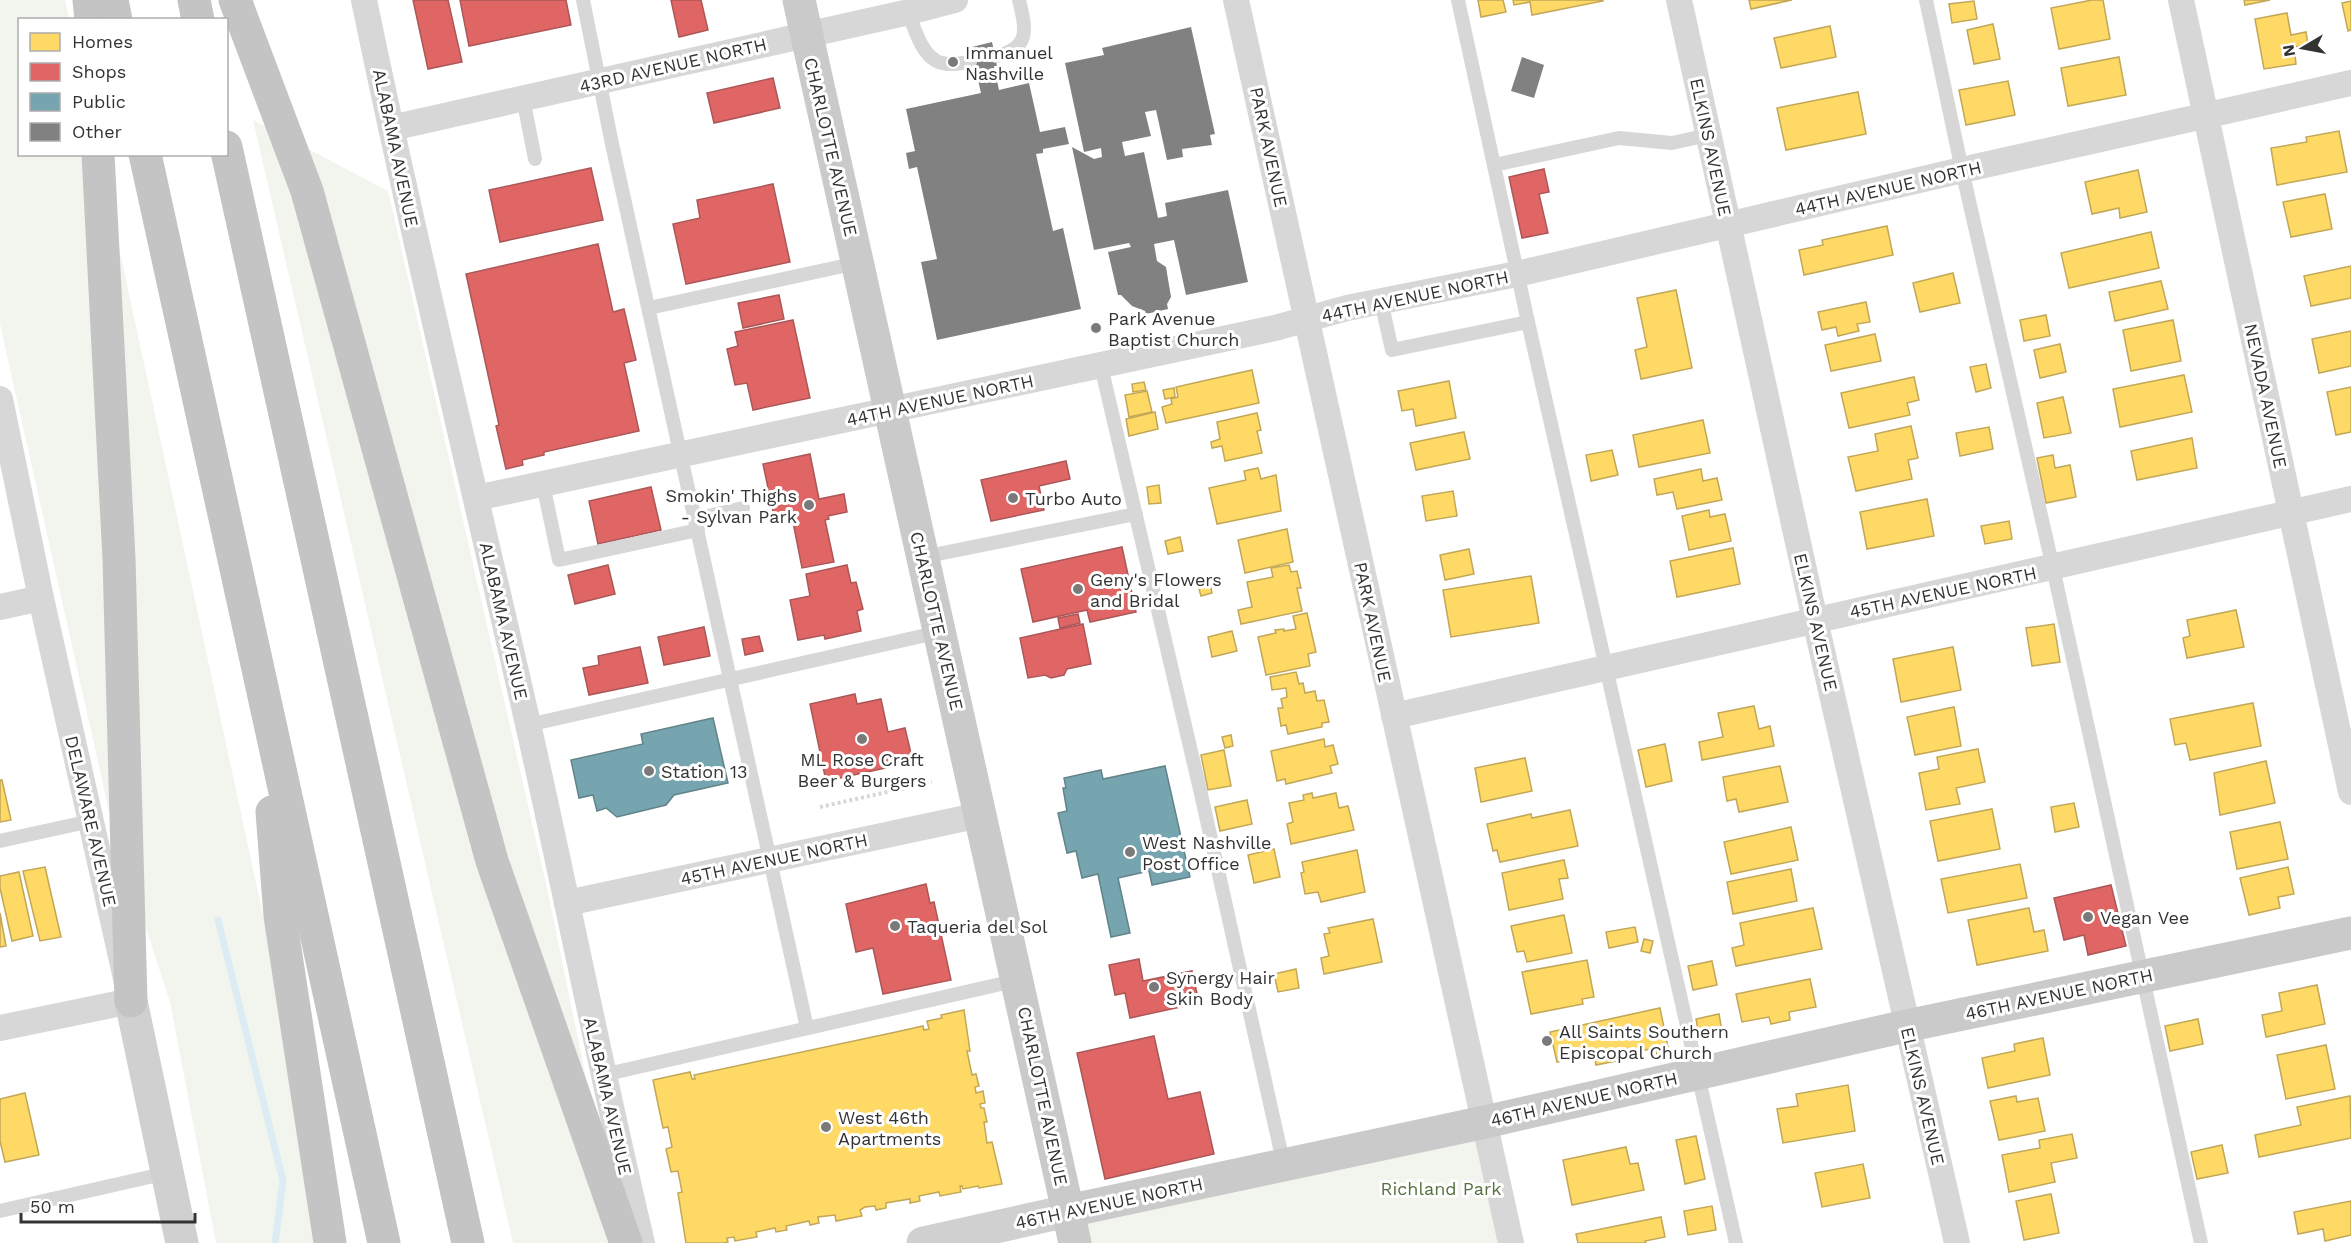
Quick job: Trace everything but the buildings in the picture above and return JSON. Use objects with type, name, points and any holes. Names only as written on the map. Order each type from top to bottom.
[{"type":"highway","points":[[90,0],[90,18]]},
{"type":"highway","points":[[112,0],[116,18]]},
{"type":"highway","points":[[194,0],[198,18]]},
{"type":"highway","points":[[235,0],[307,191],[492,861],[626,1243]]},
{"type":"highway","points":[[98,156],[119,559],[131,1001]]},
{"type":"highway","points":[[145,156],[384,1243]]},
{"type":"highway","points":[[228,156],[468,1243]]},
{"type":"highway","points":[[264,696],[280,916],[330,1243]]},
{"type":"main road","name":"CHARLOTTE AVENUE","points":[[799,0],[1075,1243]]},
{"type":"main road","name":"46TH AVENUE NORTH","points":[[923,1243],[1485,1122],[1906,1026],[2351,933]]},
{"type":"main road","name":"DELAWARE AVENUE","points":[[131,1001],[182,1243]]},
{"type":"street","name":"ALABAMA AVENUE","points":[[364,0],[391,128],[528,725],[603,1075],[642,1243]]},
{"type":"street","name":"43RD AVENUE NORTH","points":[[391,128],[806,34],[907,6],[955,0]]},
{"type":"street","name":"PARK AVENUE","points":[[1236,0],[1511,1243]]},
{"type":"street","name":"ELKINS AVENUE","points":[[1679,0],[1815,620],[1957,1243]]},
{"type":"street","name":"NEVADA AVENUE","points":[[2181,0],[2351,792]]},
{"type":"street","name":"44TH AVENUE NORTH","points":[[476,498],[1101,366],[1307,320],[1380,300],[1517,274],[1962,170],[2351,83]]},
{"type":"street","name":"DELAWARE AVENUE","points":[[0,399],[41,598],[131,1001]]},
{"type":"street","name":"45TH AVENUE NORTH","points":[[1394,716],[2351,500]]},
{"type":"street","points":[[0,607],[41,598]]},
{"type":"street","name":"45TH AVENUE NORTH","points":[[567,903],[980,815]]},
{"type":"street","points":[[0,1028],[131,1001]]},
{"type":"lane","points":[[583,0],[807,1028]]},
{"type":"lane","points":[[996,56],[1017,48],[1023,39],[1024,28],[1019,0]]},
{"type":"lane","points":[[1458,0],[1517,274],[1736,1243]]},
{"type":"lane","points":[[1926,0],[2201,1243]]},
{"type":"lane","points":[[907,6],[926,52],[932,59],[952,64],[970,62]]},
{"type":"lane","points":[[522,98],[535,159]]},
{"type":"lane","points":[[1494,165],[1619,138],[1672,143],[1708,135]]},
{"type":"lane","points":[[649,308],[857,262]]},
{"type":"lane","points":[[1380,300],[1392,350],[1528,322]]},
{"type":"lane","points":[[1101,366],[1284,1166]]},
{"type":"lane","points":[[543,484],[559,560],[697,525],[743,508]]},
{"type":"lane","points":[[923,557],[1136,514]]},
{"type":"lane","points":[[528,725],[940,632]]},
{"type":"lane","points":[[0,841],[91,821]]},
{"type":"lane","points":[[603,1075],[1018,980]]},
{"type":"lane","points":[[0,1211],[167,1173]]},
{"type":"path","points":[[820,807],[932,782]]},
{"type":"green space","points":[[0,0],[65,0],[69,18],[18,18],[18,156],[99,156],[269,943],[313,1243],[216,1243],[170,1002],[111,820],[0,324]]},
{"type":"green space","points":[[253,120],[388,191],[548,893],[620,1243],[513,1243]]},
{"type":"green space","name":"Richland Park","points":[[1485,1122],[1512,1243],[1075,1243],[1068,1211]]},
{"type":"waterway","points":[[218,920],[283,1181],[275,1243]]},
{"type":"place","name":"Immanuel Nashville","points":[[953,62]]},
{"type":"place","name":"Park Avenue Baptist Church","points":[[1096,328]]},
{"type":"place","name":"Turbo Auto","points":[[1013,498]]},
{"type":"place","name":"Smokin' Thighs - Sylvan Park","points":[[809,505]]},
{"type":"place","name":"Geny's Flowers and Bridal","points":[[1078,589]]},
{"type":"place","name":"ML Rose Craft Beer & Burgers","points":[[862,739]]},
{"type":"place","name":"Station 13","points":[[649,771]]},
{"type":"place","name":"West Nashville Post Office","points":[[1130,852]]},
{"type":"place","name":"Vegan Vee","points":[[2088,917]]},
{"type":"place","name":"Taqueria del Sol","points":[[895,926]]},
{"type":"place","name":"Synergy Hair Skin Body","points":[[1154,987]]},
{"type":"place","name":"All Saints Southern Episcopal Church","points":[[1547,1041]]},
{"type":"place","name":"West 46th Apartments","points":[[826,1127]]}]
